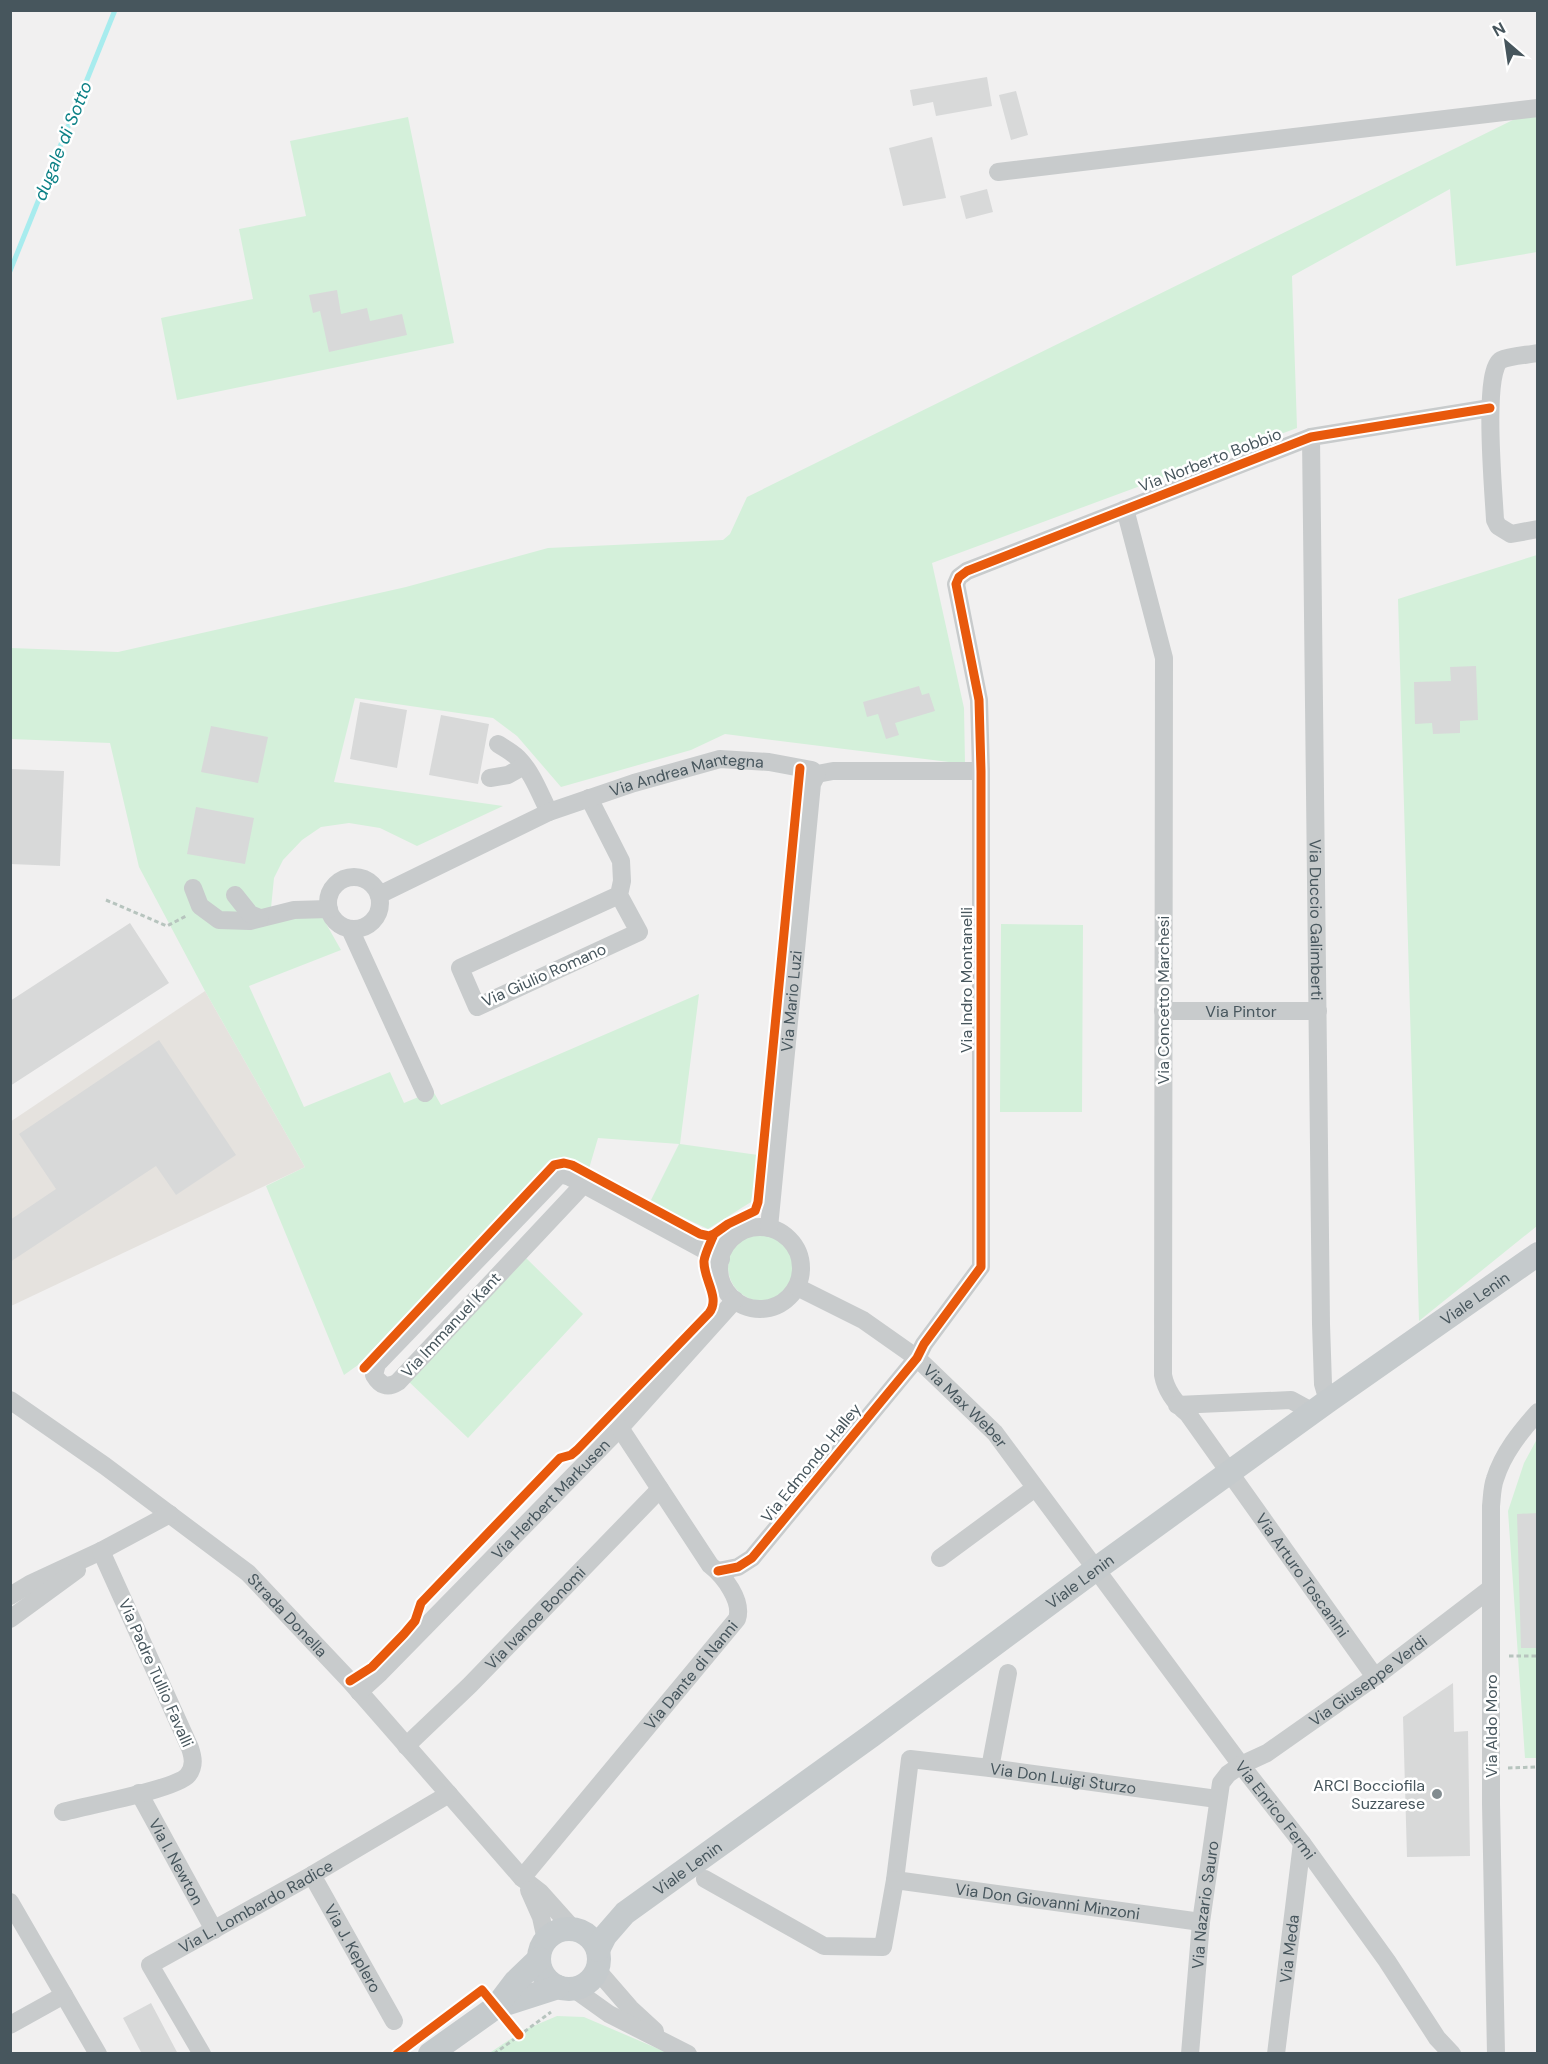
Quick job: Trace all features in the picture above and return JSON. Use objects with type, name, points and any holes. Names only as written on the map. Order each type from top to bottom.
[{"type":"main road","name":"Viale Lenin","points":[[588,1946],[605,1936],[625,1913],[880,1730],[1096,1569],[1320,1407],[1538,1254]]},
{"type":"main road","name":"Viale Lenin","points":[[430,2054],[495,2007],[554,1934],[564,1930],[588,1946]]},
{"type":"main road","name":"Viale Lenin","points":[[495,2007],[588,1983],[588,1946]]},
{"type":"main road","points":[[543,1950],[544,1976],[566,1988]]},
{"type":"street","points":[[998,172],[1538,108]]},
{"type":"street","points":[[1538,353],[1501,360],[1494,367],[1490,408],[1495,520],[1498,526],[1511,534],[1538,529]]},
{"type":"street","name":"Via Norberto Bobbio","points":[[956,584],[959,577],[967,571],[1311,437],[1490,408]]},
{"type":"street","name":"Via Duccio Galimberti","points":[[1311,437],[1323,1384],[1320,1407]]},
{"type":"street","name":"Via Concetto Marchesi","points":[[1125,509],[1164,658],[1162,1375],[1165,1386],[1177,1405],[1188,1414],[1230,1474]]},
{"type":"street","name":"Via Indro Montanelli","points":[[917,1358],[924,1344],[981,1267],[979,700],[956,584]]},
{"type":"street","points":[[498,744],[518,758],[531,775],[549,812]]},
{"type":"street","name":"Via Andrea Mantegna","points":[[379,895],[549,812],[720,759],[769,762],[812,770],[817,774],[833,771],[981,771]]},
{"type":"street","points":[[490,778],[508,775],[524,766]]},
{"type":"street","name":"Via Mario Luzi","points":[[769,1228],[812,784],[817,774]]},
{"type":"street","points":[[589,798],[621,861],[622,880],[619,895]]},
{"type":"street","points":[[356,877],[370,883],[379,895],[380,903],[376,917],[364,927],[350,929],[336,922],[329,909],[328,901],[334,886],[348,878],[356,877]]},
{"type":"street","points":[[194,888],[200,906],[219,920],[250,921],[294,910],[329,909]]},
{"type":"street","points":[[235,895],[250,914],[260,918]]},
{"type":"street","name":"Via Giulio Romano","points":[[619,895],[639,932],[477,1007],[460,968],[619,895]]},
{"type":"street","points":[[350,929],[424,1093]]},
{"type":"street","name":"Via Pintor","points":[[1163,1011],[1318,1011]]},
{"type":"street","name":"Via Immanuel Kant","points":[[583,1185],[398,1382],[388,1386],[382,1385],[377,1380],[374,1375],[377,1364],[560,1174],[565,1175],[720,1259]]},
{"type":"street","points":[[756,1227],[769,1228],[781,1232],[798,1250],[801,1275],[790,1297],[769,1308],[757,1309],[735,1300],[722,1282],[720,1259],[732,1238],[743,1231],[756,1227]]},
{"type":"street","name":"Via Max Weber","points":[[797,1287],[862,1320],[917,1358],[985,1421],[1096,1569]]},
{"type":"street","name":"Via Herbert Markusen","points":[[359,1692],[620,1428],[735,1300]]},
{"type":"street","name":"Via Edmondo Halley","points":[[750,1560],[917,1358]]},
{"type":"street","name":"Strada Donella","points":[[10,1400],[170,1514],[248,1573],[359,1692],[522,1878]]},
{"type":"street","points":[[1177,1405],[1291,1400],[1320,1407]]},
{"type":"street","name":"Via Aldo Moro","points":[[1496,2054],[1491,1768],[1491,1506],[1495,1479],[1520,1431],[1538,1412]]},
{"type":"street","name":"Via Dante di Nanni","points":[[522,1878],[737,1619],[740,1612],[738,1604],[718,1571],[710,1565],[620,1428]]},
{"type":"street","name":"Via Arturo Toscanini","points":[[1230,1474],[1375,1677]]},
{"type":"street","points":[[940,1558],[1035,1488]]},
{"type":"street","name":"Via Ivanoe Bonomi","points":[[406,1746],[470,1684],[660,1489]]},
{"type":"street","points":[[10,1594],[101,1551],[170,1514]]},
{"type":"street","points":[[10,1618],[101,1551]]},
{"type":"street","name":"Via Padre Tullio Favalli","points":[[63,1812],[180,1782],[189,1774],[193,1766],[194,1758],[101,1551]]},
{"type":"street","points":[[718,1571],[738,1567],[750,1560]]},
{"type":"street","points":[[738,1604],[750,1560]]},
{"type":"street","name":"Via Enrico Fermi","points":[[1096,1569],[1241,1765],[1302,1843],[1387,1961],[1437,2038],[1452,2054]]},
{"type":"street","name":"Via Giuseppe Verdi","points":[[1241,1765],[1267,1753],[1375,1677],[1490,1589]]},
{"type":"street","points":[[990,1768],[1008,1673]]},
{"type":"street","name":"Via Don Luigi Sturzo","points":[[895,1880],[910,1759],[1218,1799]]},
{"type":"street","name":"Via Nazario Sauro","points":[[1190,2054],[1202,1922],[1218,1799],[1221,1783],[1228,1774],[1241,1765]]},
{"type":"street","name":"Via I. Newton","points":[[139,1793],[214,1930]]},
{"type":"street","name":"Via L. Lombardo Radice","points":[[202,2054],[150,1965],[312,1875],[449,1794]]},
{"type":"street","name":"Via Meda","points":[[1276,2054],[1302,1843]]},
{"type":"street","name":"Via J. Keplero","points":[[312,1875],[394,2021]]},
{"type":"street","points":[[522,1878],[540,1892],[588,1946],[630,2008],[669,2044]]},
{"type":"street","points":[[522,1878],[537,1906],[543,1950]]},
{"type":"street","points":[[705,1879],[824,1946],[883,1947],[895,1880]]},
{"type":"street","name":"Via Don Giovanni Minzoni","points":[[895,1880],[1202,1922]]},
{"type":"street","points":[[10,1902],[98,2054]]},
{"type":"street","points":[[566,1988],[609,2014],[688,2054]]},
{"type":"street","points":[[10,2025],[64,1995]]},
{"type":"path","points":[[106,900],[167,926],[196,911],[200,906]]},
{"type":"path","points":[[1490,1656],[1538,1656]]},
{"type":"path","points":[[1491,1768],[1538,1767]]},
{"type":"path","points":[[495,2007],[519,2035]]},
{"type":"path","points":[[494,2054],[552,2012]]},
{"type":"shaded area","points":[[205,991],[305,1167],[11,1306],[10,1122]]},
{"type":"green space","points":[[1537,115],[1537,252],[1456,266],[1450,189],[1292,276],[1297,428],[932,563],[964,708],[965,764],[725,734],[691,750],[561,787],[517,736],[493,718],[355,698],[334,782],[503,806],[417,846],[380,828],[349,823],[321,827],[302,840],[283,860],[274,878],[271,908],[316,901],[341,950],[249,986],[304,1107],[390,1072],[404,1103],[433,1091],[441,1105],[699,994],[680,1144],[758,1155],[751,1202],[708,1229],[650,1202],[679,1144],[598,1138],[588,1172],[559,1164],[543,1170],[358,1365],[344,1375],[266,1186],[305,1167],[205,991],[139,867],[110,743],[11,739],[11,648],[118,652],[406,587],[548,548],[723,540],[730,534],[747,497],[1521,116]]},
{"type":"green space","points":[[408,117],[454,343],[177,400],[161,318],[253,299],[239,229],[306,216],[290,141]]},
{"type":"green space","points":[[1537,555],[1537,1226],[1419,1321],[1398,599]]},
{"type":"green space","points":[[1001,924],[1083,925],[1082,1112],[1000,1112]]},
{"type":"green space","points":[[755,1233],[769,1233],[781,1238],[791,1248],[796,1267],[791,1286],[781,1296],[769,1301],[755,1301],[743,1296],[733,1286],[728,1274],[728,1260],[733,1248],[743,1238]]},
{"type":"green space","points":[[524,1256],[583,1314],[468,1438],[407,1380]]},
{"type":"green space","points":[[1537,1439],[1537,1758],[1525,1758],[1508,1511],[1524,1463]]},
{"type":"green space","points":[[557,2016],[584,2017],[668,2053],[488,2054],[524,2030]]},
{"type":"building","points":[[987,77],[992,106],[936,116],[933,102],[913,106],[910,90]]},
{"type":"building","points":[[1016,91],[1028,135],[1011,140],[999,95]]},
{"type":"building","points":[[932,137],[946,198],[903,206],[889,148]]},
{"type":"building","points":[[987,189],[993,212],[966,219],[960,196]]},
{"type":"building","points":[[337,290],[341,314],[367,308],[370,321],[402,314],[407,335],[329,352],[320,311],[313,313],[309,295]]},
{"type":"building","points":[[1476,666],[1478,720],[1460,721],[1460,733],[1433,734],[1432,723],[1415,724],[1414,682],[1451,681],[1450,667]]},
{"type":"building","points":[[919,686],[922,695],[929,693],[935,711],[895,723],[899,735],[886,739],[878,714],[867,717],[863,702]]},
{"type":"building","points":[[360,702],[407,710],[397,768],[350,759]]},
{"type":"building","points":[[441,715],[489,724],[478,784],[429,775]]},
{"type":"building","points":[[211,726],[268,737],[258,783],[201,772]]},
{"type":"building","points":[[10,769],[64,771],[60,866],[10,864]]},
{"type":"building","points":[[196,807],[254,818],[245,864],[187,854]]},
{"type":"building","points":[[130,923],[169,983],[10,1086],[10,1001]]},
{"type":"building","points":[[159,1040],[236,1155],[176,1195],[156,1166],[10,1262],[10,1220],[56,1189],[19,1134]]},
{"type":"building","points":[[1538,1513],[1538,1648],[1521,1648],[1517,1514]]},
{"type":"building","name":"ARCI Bocciofila Suzzarese","points":[[1453,1683],[1454,1732],[1468,1731],[1470,1856],[1407,1857],[1403,1717]]},
{"type":"building","points":[[151,2003],[178,2054],[142,2054],[123,2018]]},
{"type":"waterway","name":"dugale di Sotto","points":[[10,271],[115,10]]},
{"type":"cycle path","points":[[718,1571],[738,1567],[752,1558],[917,1358],[924,1344],[981,1267],[979,700],[956,584],[959,577],[967,571],[1311,437],[1490,408]]},
{"type":"cycle path","points":[[364,1368],[554,1165],[564,1163],[572,1165],[700,1234],[709,1236],[714,1234],[728,1224],[755,1211],[758,1202],[800,768]]},
{"type":"cycle path","points":[[350,1681],[372,1667],[415,1621],[421,1603],[560,1458],[571,1455],[577,1450],[709,1313],[713,1301],[704,1261],[714,1234]]},
{"type":"cycle path","points":[[397,2054],[482,1990],[519,2035]]},
{"type":"place","name":"ARCI Bocciofila Suzzarese","points":[[1437,1794]]}]
